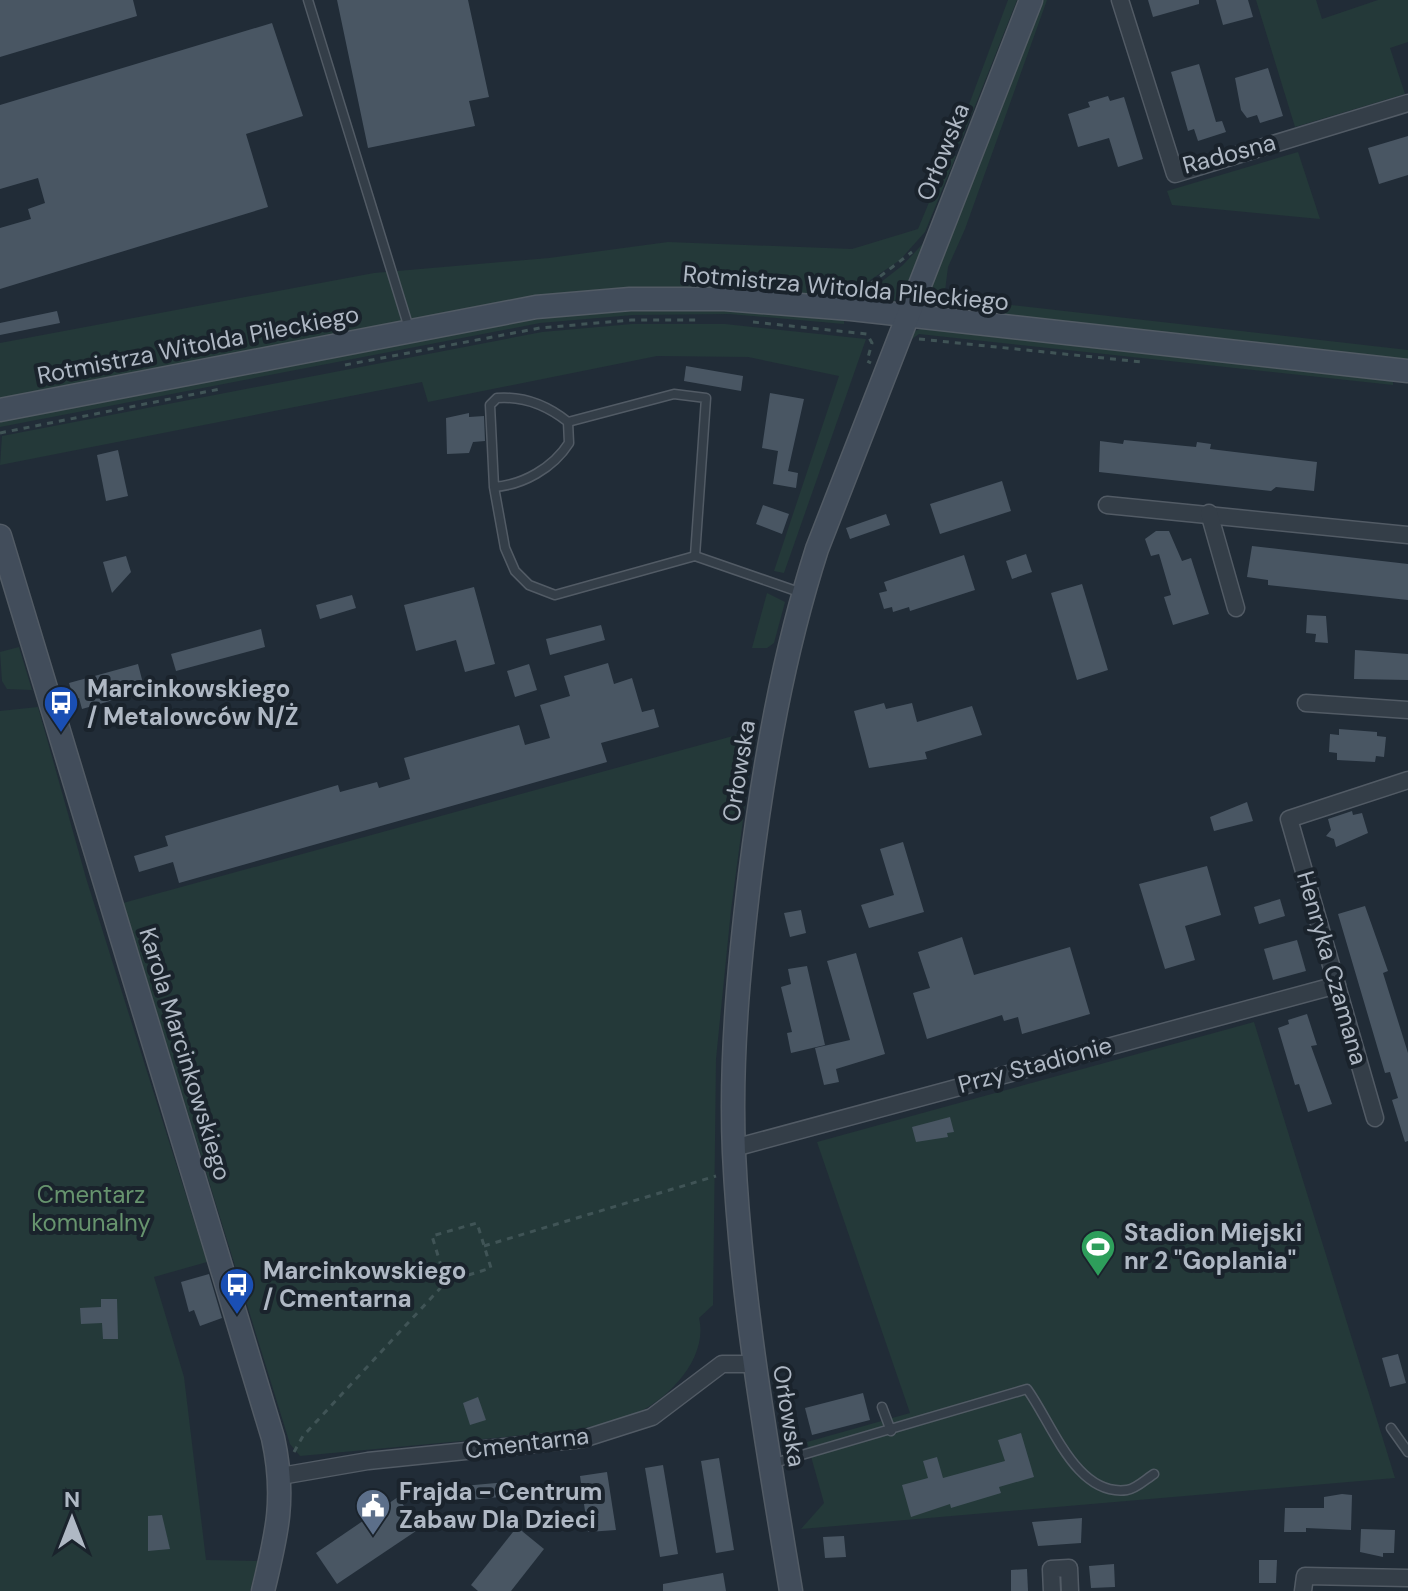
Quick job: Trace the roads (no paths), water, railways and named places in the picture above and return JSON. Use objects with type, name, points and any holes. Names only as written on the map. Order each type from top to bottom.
[{"type":"street","name":"Orłowska","points":[[791,1591],[754,1364],[734,1159],[743,938],[765,754],[803,593],[886,367],[1031,0]]},
{"type":"street","name":"Radosna","points":[[1120,0],[1175,174],[1344,119],[1408,103]]},
{"type":"street","name":"Rotmistrza Witolda Pileckiego","points":[[0,410],[536,307],[630,299],[725,299],[1408,371]]},
{"type":"street","points":[[1107,505],[1408,535]]},
{"type":"street","points":[[1209,513],[1236,608]]},
{"type":"street","name":"Karola Marcinkowskiego","points":[[0,536],[233,1301],[281,1476],[281,1512],[263,1591]]},
{"type":"street","points":[[1306,703],[1408,710]]},
{"type":"street","name":"Henryka Czamana","points":[[1375,1118],[1289,819],[1408,780]]},
{"type":"street","name":"Przy Stadionie","points":[[734,1159],[1337,985]]},
{"type":"street","name":"Cmentarna","points":[[281,1476],[368,1461],[583,1439],[652,1417],[722,1364],[754,1364]]},
{"type":"street","points":[[1052,1591],[1051,1569],[1069,1568],[1070,1591]]},
{"type":"street","points":[[1303,1591],[1305,1576],[1408,1578]]},
{"type":"lane","points":[[308,0],[410,331]]},
{"type":"lane","points":[[695,556],[706,398],[674,394],[568,422],[539,404],[512,397],[497,398],[490,405],[494,487],[505,548],[515,571],[529,585],[555,595],[695,556],[803,593]]},
{"type":"lane","points":[[494,487],[513,486],[549,466],[569,443],[568,422]]},
{"type":"lane","points":[[770,1464],[1027,1389],[1045,1414],[1071,1462],[1102,1489],[1130,1490],[1154,1474]]},
{"type":"lane","points":[[882,1407],[891,1431]]},
{"type":"lane","points":[[1391,1428],[1408,1452]]},
{"type":"place","name":"Marcinkowskiego / Metalowców N/Ż","points":[[61,734]]},
{"type":"place","name":"Stadion Miejski nr 2 \"Goplania\"","points":[[1098,1278]]},
{"type":"place","name":"Marcinkowskiego / Cmentarna","points":[[237,1316]]},
{"type":"place","name":"Frajda - Centrum Zabaw Dla Dzieci","points":[[373,1537]]},
{"type":"park label","name":"Cmentarz komunalny","points":[[91,1209]]}]
